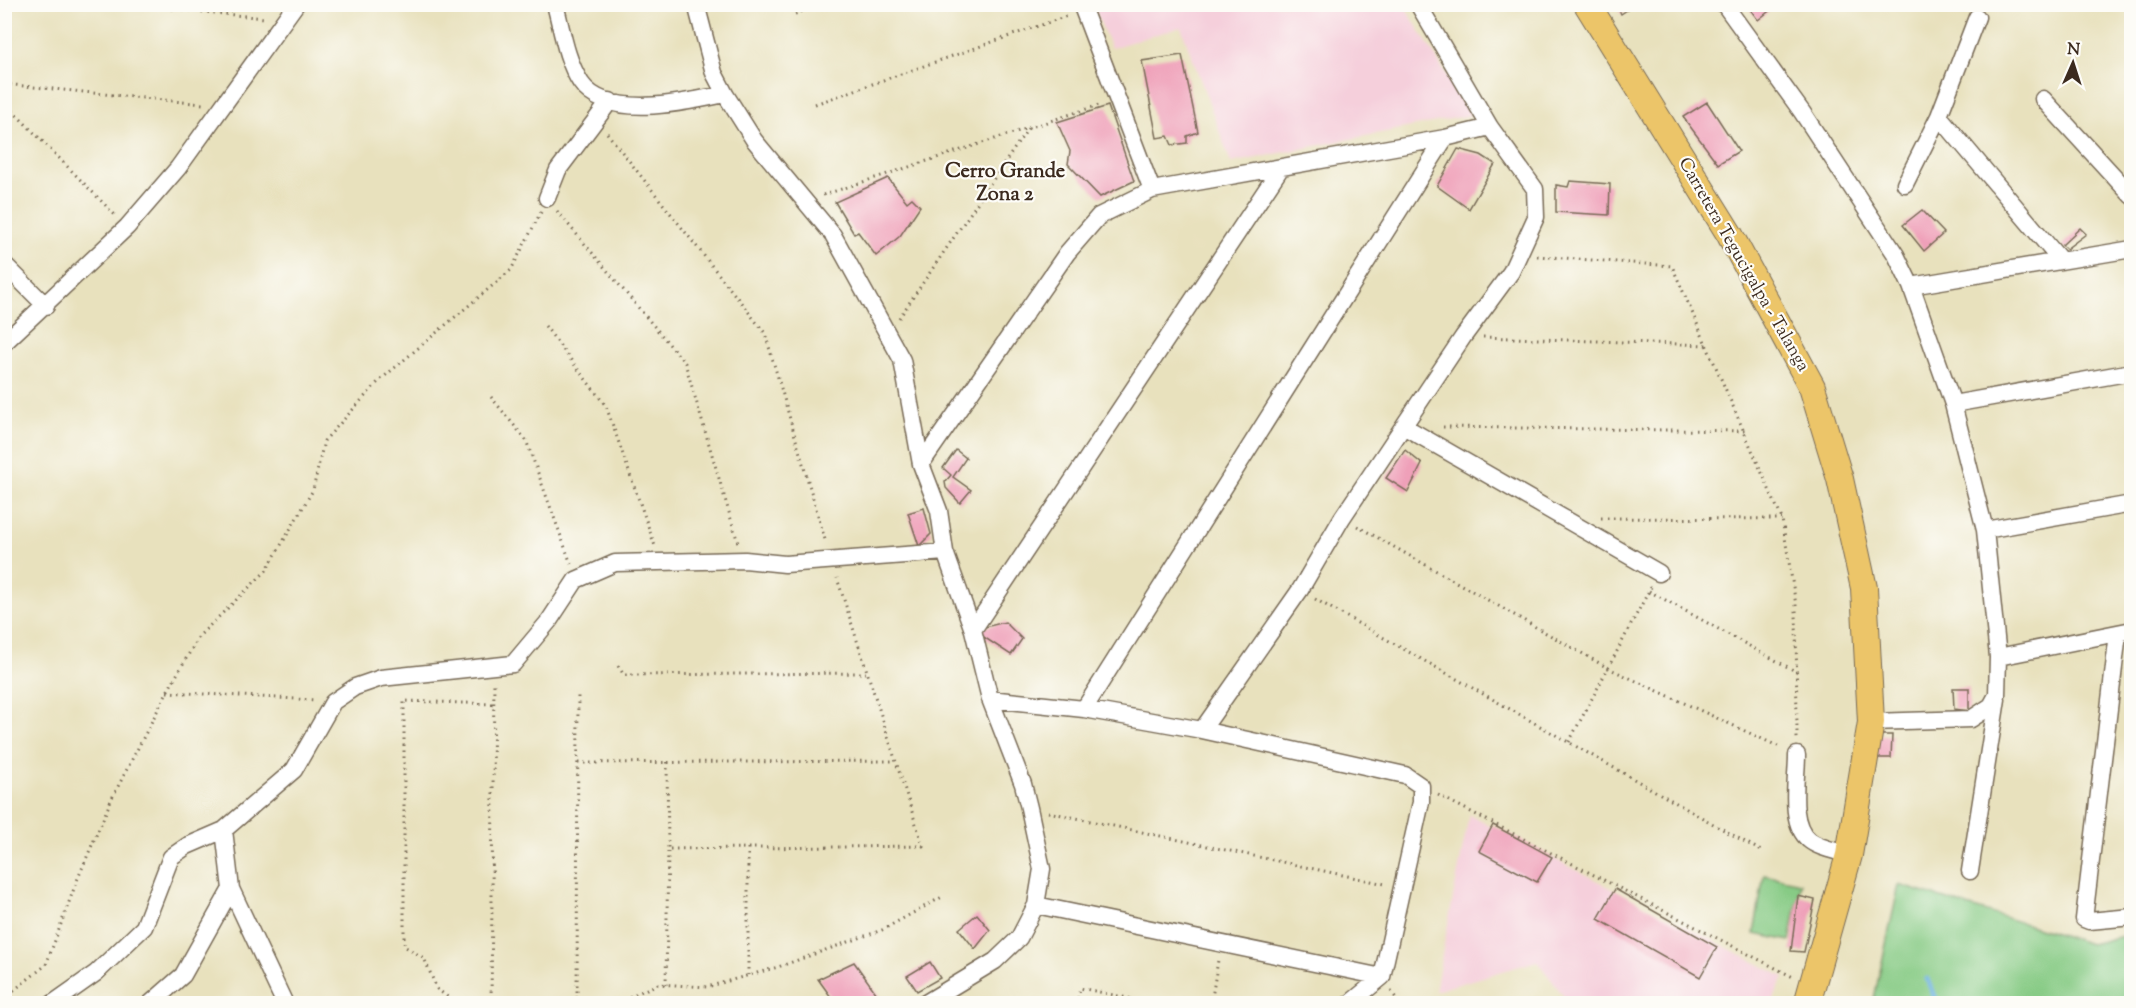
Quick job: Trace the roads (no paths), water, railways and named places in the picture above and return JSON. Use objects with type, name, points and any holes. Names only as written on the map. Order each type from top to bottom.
[{"type":"main road","name":"Carretera Tegucigalpa - Talanga","points":[[1587,4],[1730,235],[1812,387],[1840,479],[1864,588],[1871,722],[1849,855],[1809,995]]},
{"type":"street","points":[[4,343],[46,306],[127,227],[178,168],[296,4]]},
{"type":"street","points":[[555,4],[573,69],[582,85],[593,95],[610,101],[653,106],[725,94]]},
{"type":"street","points":[[696,4],[714,73],[725,94],[754,140],[833,235],[902,360],[921,464],[939,511],[945,552],[973,630],[990,699],[1023,784],[1029,808],[1042,869],[1036,905],[1019,938],[995,962],[924,1004]]},
{"type":"street","points":[[1724,4],[1802,112],[1896,255],[1911,286],[1953,404],[1984,530],[1998,657],[1997,695],[1970,871]]},
{"type":"street","points":[[1202,730],[1300,590],[1342,518],[1405,427],[1463,337],[1511,272],[1536,217],[1535,189],[1490,127],[1424,6]]},
{"type":"street","points":[[1082,8],[1152,190]]},
{"type":"street","points":[[1905,184],[1939,116],[1977,17]]},
{"type":"street","points":[[2043,99],[2132,196]]},
{"type":"street","points":[[547,198],[558,170],[610,101]]},
{"type":"street","points":[[1939,116],[2061,261]]},
{"type":"street","points":[[921,464],[1067,253],[1099,216],[1152,190],[1280,169],[1445,138],[1490,127]]},
{"type":"street","points":[[1084,709],[1445,138]]},
{"type":"street","points":[[973,630],[1280,169]]},
{"type":"street","points":[[1911,286],[2132,249]]},
{"type":"street","points":[[4,264],[46,306]]},
{"type":"street","points":[[1953,404],[2132,372]]},
{"type":"street","points":[[1405,427],[1659,573]]},
{"type":"street","points":[[1984,530],[2132,504]]},
{"type":"street","points":[[52,1004],[96,973],[144,927],[171,857],[188,846],[224,830],[294,770],[333,702],[355,687],[381,678],[513,664],[549,621],[576,580],[615,563],[745,560],[785,564],[945,552]]},
{"type":"street","points":[[1998,657],[2125,632],[2084,919],[2089,921],[2132,917]]},
{"type":"street","points":[[1871,722],[1971,718],[1987,711],[1997,695]]},
{"type":"street","points":[[990,699],[1084,709],[1202,730],[1405,775],[1421,786],[1421,802],[1382,977],[1349,1004]]},
{"type":"street","points":[[1797,755],[1796,806],[1799,824],[1810,841],[1849,855]]},
{"type":"street","points":[[224,830],[231,889],[285,1004]]},
{"type":"street","points":[[150,1004],[183,975],[231,889]]},
{"type":"street","points":[[1036,905],[1382,977]]},
{"type":"waterway","points":[[1927,979],[1937,1004]]},
{"type":"district","name":"Cerro Grande Zona 2","points":[[1005,184]]}]
